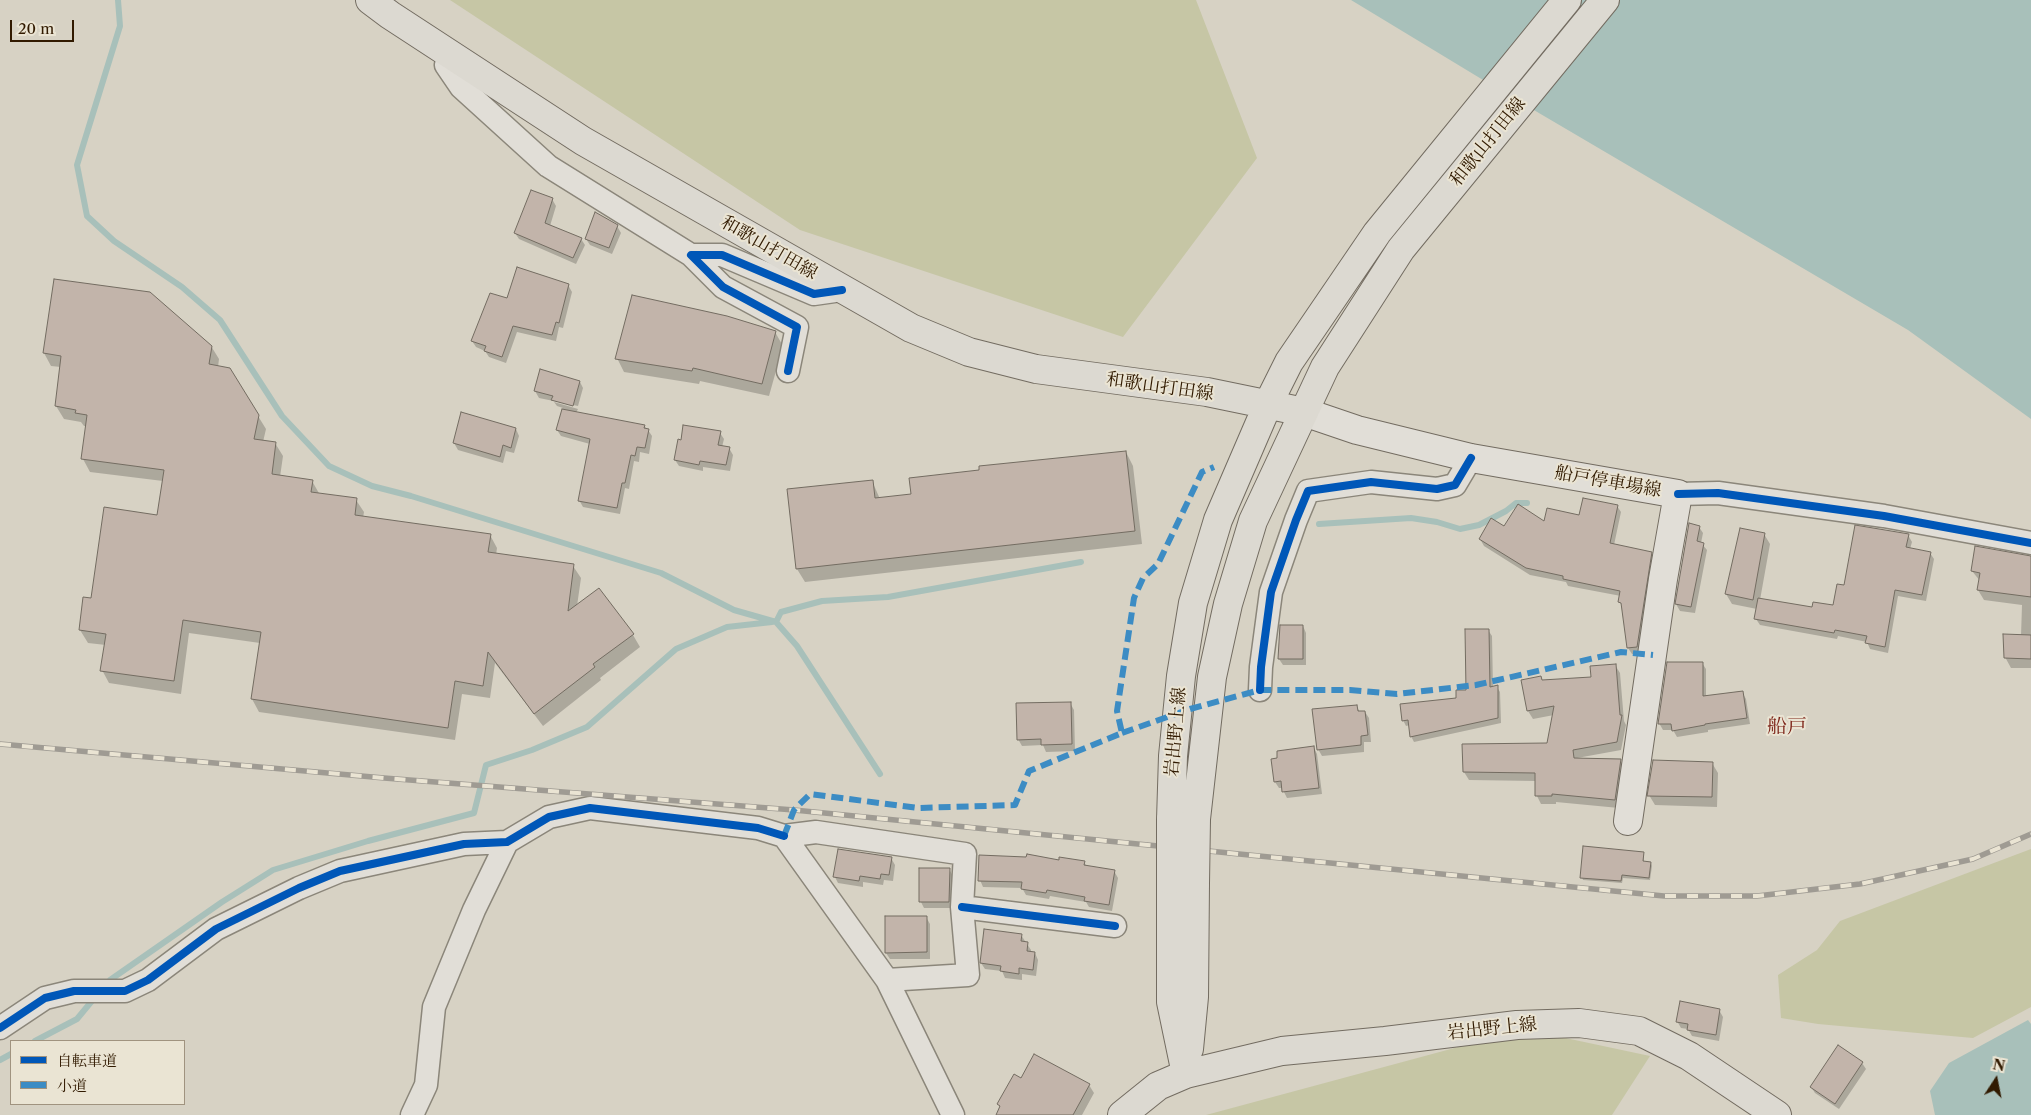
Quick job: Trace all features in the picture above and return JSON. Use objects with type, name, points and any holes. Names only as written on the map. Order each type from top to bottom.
[{"type":"main road","name":"和歌山打田線","points":[[370,0],[583,141],[910,328],[969,352],[1036,369],[1207,392],[1304,412],[1325,367],[1401,249],[1605,0]]},
{"type":"main road","name":"和歌山打田線","points":[[1268,404],[1289,362],[1377,233],[1567,0]]},
{"type":"main road","name":"岩出野上線","points":[[1184,819],[1173,756],[1181,676],[1193,603],[1218,520],[1268,404]]},
{"type":"main road","name":"岩出野上線","points":[[1304,412],[1253,521],[1228,604],[1184,819],[1183,881],[1194,997],[1186,1074],[1282,1051],[1385,1042],[1517,1025],[1579,1023],[1639,1031],[1689,1056],[1777,1115]]},
{"type":"main road","name":"船戸停車場線","points":[[1304,412],[1357,430],[1472,458],[1678,494],[1663,579],[1628,822]]},
{"type":"main road","points":[[1122,1115],[1158,1086],[1186,1074]]},
{"type":"street","points":[[449,54],[446,66],[461,87],[548,166],[691,255],[724,287],[797,327],[788,371]]},
{"type":"street","points":[[691,255],[722,256],[814,294],[842,290]]},
{"type":"street","points":[[1260,690],[1261,667],[1271,592],[1308,491],[1371,482],[1437,490],[1455,485],[1472,458]]},
{"type":"street","points":[[1678,494],[1718,493],[1884,516],[2031,542]]},
{"type":"street","points":[[0,1028],[44,998],[74,991],[125,992],[148,980],[216,929],[299,888],[340,871],[464,844],[507,842],[549,816],[590,808],[758,828],[784,836],[816,832],[965,854],[962,907],[968,975],[887,980]]},
{"type":"street","points":[[784,836],[887,980],[953,1115]]},
{"type":"street","points":[[412,1115],[426,1085],[434,1007],[474,910],[507,842]]},
{"type":"street","points":[[962,907],[1115,926]]},
{"type":"green space","points":[[450,0],[1196,0],[1257,158],[1123,337],[800,230]]},
{"type":"green space","points":[[2031,849],[2031,1007],[1973,1038],[1818,1024],[1781,1018],[1778,975],[1817,950],[1840,921]]},
{"type":"green space","points":[[1556,1036],[1650,1056],[1612,1115],[1206,1115],[1473,1043]]},
{"type":"water","points":[[1351,0],[2031,0],[2031,419],[1908,330],[1493,86]]},
{"type":"water","points":[[2028,1020],[2031,1024],[2031,1115],[1935,1115],[1930,1091],[1949,1063]]},
{"type":"building","points":[[531,190],[553,198],[545,223],[582,238],[573,258],[514,233]]},
{"type":"building","points":[[595,212],[618,225],[609,248],[585,239]]},
{"type":"building","points":[[517,267],[569,284],[559,323],[556,322],[552,335],[513,326],[502,357],[484,351],[486,346],[471,341],[490,293],[507,298]]},
{"type":"building","points":[[54,279],[150,292],[212,346],[209,364],[230,368],[259,415],[254,439],[276,442],[272,474],[313,480],[311,492],[357,498],[355,515],[491,534],[488,552],[574,564],[568,611],[599,588],[634,634],[593,664],[595,667],[534,714],[488,652],[483,686],[455,681],[448,728],[251,699],[261,632],[183,620],[174,681],[100,671],[106,634],[79,630],[83,597],[91,598],[104,507],[157,515],[164,470],[81,459],[87,415],[75,413],[76,410],[55,406],[61,356],[43,353]]},
{"type":"building","points":[[632,295],[727,316],[776,331],[762,384],[693,368],[692,371],[615,359]]},
{"type":"building","points":[[540,369],[580,381],[573,406],[551,400],[553,396],[534,391]]},
{"type":"building","points":[[562,409],[645,425],[644,428],[649,429],[645,448],[637,447],[635,456],[631,455],[625,483],[622,483],[617,508],[578,501],[590,439],[556,430]]},
{"type":"building","points":[[461,412],[516,428],[511,448],[503,445],[500,457],[453,443]]},
{"type":"building","points":[[683,425],[721,431],[718,445],[730,447],[726,465],[700,461],[699,465],[674,460],[678,439],[681,440]]},
{"type":"building","points":[[1126,451],[1135,531],[796,569],[787,489],[873,480],[875,498],[911,494],[909,478],[979,470],[979,466]]},
{"type":"building","points":[[1583,498],[1618,505],[1610,543],[1652,552],[1637,647],[1627,648],[1621,603],[1618,602],[1620,591],[1563,579],[1563,576],[1526,568],[1479,539],[1491,518],[1504,526],[1518,504],[1544,521],[1547,508],[1579,515]]},
{"type":"building","points":[[1689,523],[1700,526],[1697,541],[1704,543],[1691,607],[1675,604]]},
{"type":"building","points":[[1855,525],[1909,534],[1906,547],[1931,552],[1922,595],[1895,590],[1885,647],[1865,643],[1867,636],[1835,630],[1834,633],[1754,619],[1758,598],[1812,607],[1813,602],[1833,605],[1837,584],[1844,585]]},
{"type":"building","points":[[1740,528],[1765,533],[1753,600],[1725,594]]},
{"type":"building","points":[[1975,546],[2031,556],[2031,597],[1977,590],[1980,573],[1971,571]]},
{"type":"building","points":[[1280,625],[1303,625],[1303,659],[1278,659]]},
{"type":"building","points":[[1465,629],[1489,629],[1490,687],[1498,685],[1498,718],[1410,737],[1408,720],[1402,721],[1400,704],[1456,698],[1456,690],[1466,690]]},
{"type":"building","points":[[2003,634],[2031,635],[2031,659],[2004,658]]},
{"type":"building","points":[[1667,662],[1703,662],[1703,696],[1743,691],[1747,718],[1672,731],[1671,724],[1658,724]]},
{"type":"building","points":[[1616,664],[1620,715],[1622,715],[1617,742],[1573,750],[1574,758],[1621,759],[1615,800],[1552,794],[1552,796],[1535,796],[1535,773],[1463,772],[1462,744],[1547,743],[1554,706],[1527,711],[1521,680],[1541,676],[1542,680],[1591,677],[1590,666]]},
{"type":"building","points":[[1071,702],[1072,744],[1041,745],[1041,739],[1017,740],[1016,703]]},
{"type":"building","points":[[1357,705],[1358,711],[1365,711],[1368,735],[1361,736],[1361,745],[1317,750],[1312,709]]},
{"type":"building","points":[[1314,746],[1319,788],[1282,792],[1281,781],[1274,782],[1271,759],[1277,758],[1277,751]]},
{"type":"building","points":[[1653,760],[1713,762],[1712,797],[1647,796]]},
{"type":"building","points":[[1583,846],[1644,852],[1643,861],[1651,862],[1649,878],[1622,875],[1621,881],[1580,878]]},
{"type":"building","points":[[838,849],[892,857],[889,875],[881,874],[880,879],[860,876],[859,881],[833,877]]},
{"type":"building","points":[[1027,854],[1059,860],[1059,857],[1085,861],[1084,865],[1115,870],[1109,905],[1084,901],[1085,897],[1047,890],[1046,893],[1021,889],[1022,882],[978,881],[979,855],[1026,857]]},
{"type":"building","points":[[919,868],[950,868],[949,902],[919,902]]},
{"type":"building","points":[[885,916],[927,916],[927,952],[885,953]]},
{"type":"building","points":[[984,929],[1022,934],[1021,941],[1028,942],[1027,951],[1035,952],[1033,970],[1019,968],[1019,974],[1000,971],[1001,966],[980,963]]},
{"type":"building","points":[[1680,1001],[1720,1009],[1716,1035],[1687,1030],[1688,1024],[1676,1022]]},
{"type":"building","points":[[1838,1045],[1863,1062],[1835,1104],[1810,1087]]},
{"type":"building","points":[[1034,1054],[1090,1084],[1073,1115],[996,1115],[1000,1106],[997,1104],[1014,1074],[1021,1078]]},
{"type":"waterway","points":[[118,0],[120,26],[77,165],[87,216],[114,241],[182,287],[220,320],[282,416],[329,466],[372,486],[411,496],[661,573],[734,610],[776,622],[797,646],[880,774]]},
{"type":"waterway","points":[[1319,524],[1411,518],[1437,522],[1460,529],[1479,525],[1506,511],[1516,503],[1527,503]]},
{"type":"waterway","points":[[776,622],[781,612],[822,601],[888,597],[1081,562]]},
{"type":"waterway","points":[[106,985],[110,980],[222,902],[273,870],[368,841],[474,813],[486,765],[532,750],[587,727],[676,649],[727,627],[772,622]]},
{"type":"waterway","points":[[37,1040],[77,1019],[96,996]]},
{"type":"waterway","points":[[0,1060],[10,1055]]},
{"type":"railway","points":[[0,744],[384,778],[794,810],[1664,896],[1757,896],[1860,884],[1973,859],[2031,834]]},
{"type":"marked path","points":[[784,836],[794,810],[810,794],[918,808],[1015,805],[1029,771],[1122,733],[1117,711],[1134,598],[1143,578],[1158,564],[1202,472],[1214,467]]},
{"type":"marked path","points":[[1122,733],[1190,709],[1260,690],[1350,690],[1397,694],[1476,685],[1621,652],[1653,655]]},
{"type":"cycle path","points":[[788,371],[797,327],[723,287],[691,255],[722,255],[814,294],[842,290]]},
{"type":"cycle path","points":[[1260,690],[1261,667],[1271,592],[1308,491],[1371,482],[1437,489],[1455,485],[1471,458]]},
{"type":"cycle path","points":[[1678,494],[1718,493],[1884,516],[2031,543]]},
{"type":"cycle path","points":[[0,1028],[45,998],[74,991],[125,991],[148,980],[216,929],[299,888],[340,871],[464,844],[507,842],[549,817],[590,808],[758,828],[784,836]]},
{"type":"cycle path","points":[[962,907],[1115,926]]},
{"type":"district","name":"船戸","points":[[1787,727]]}]
